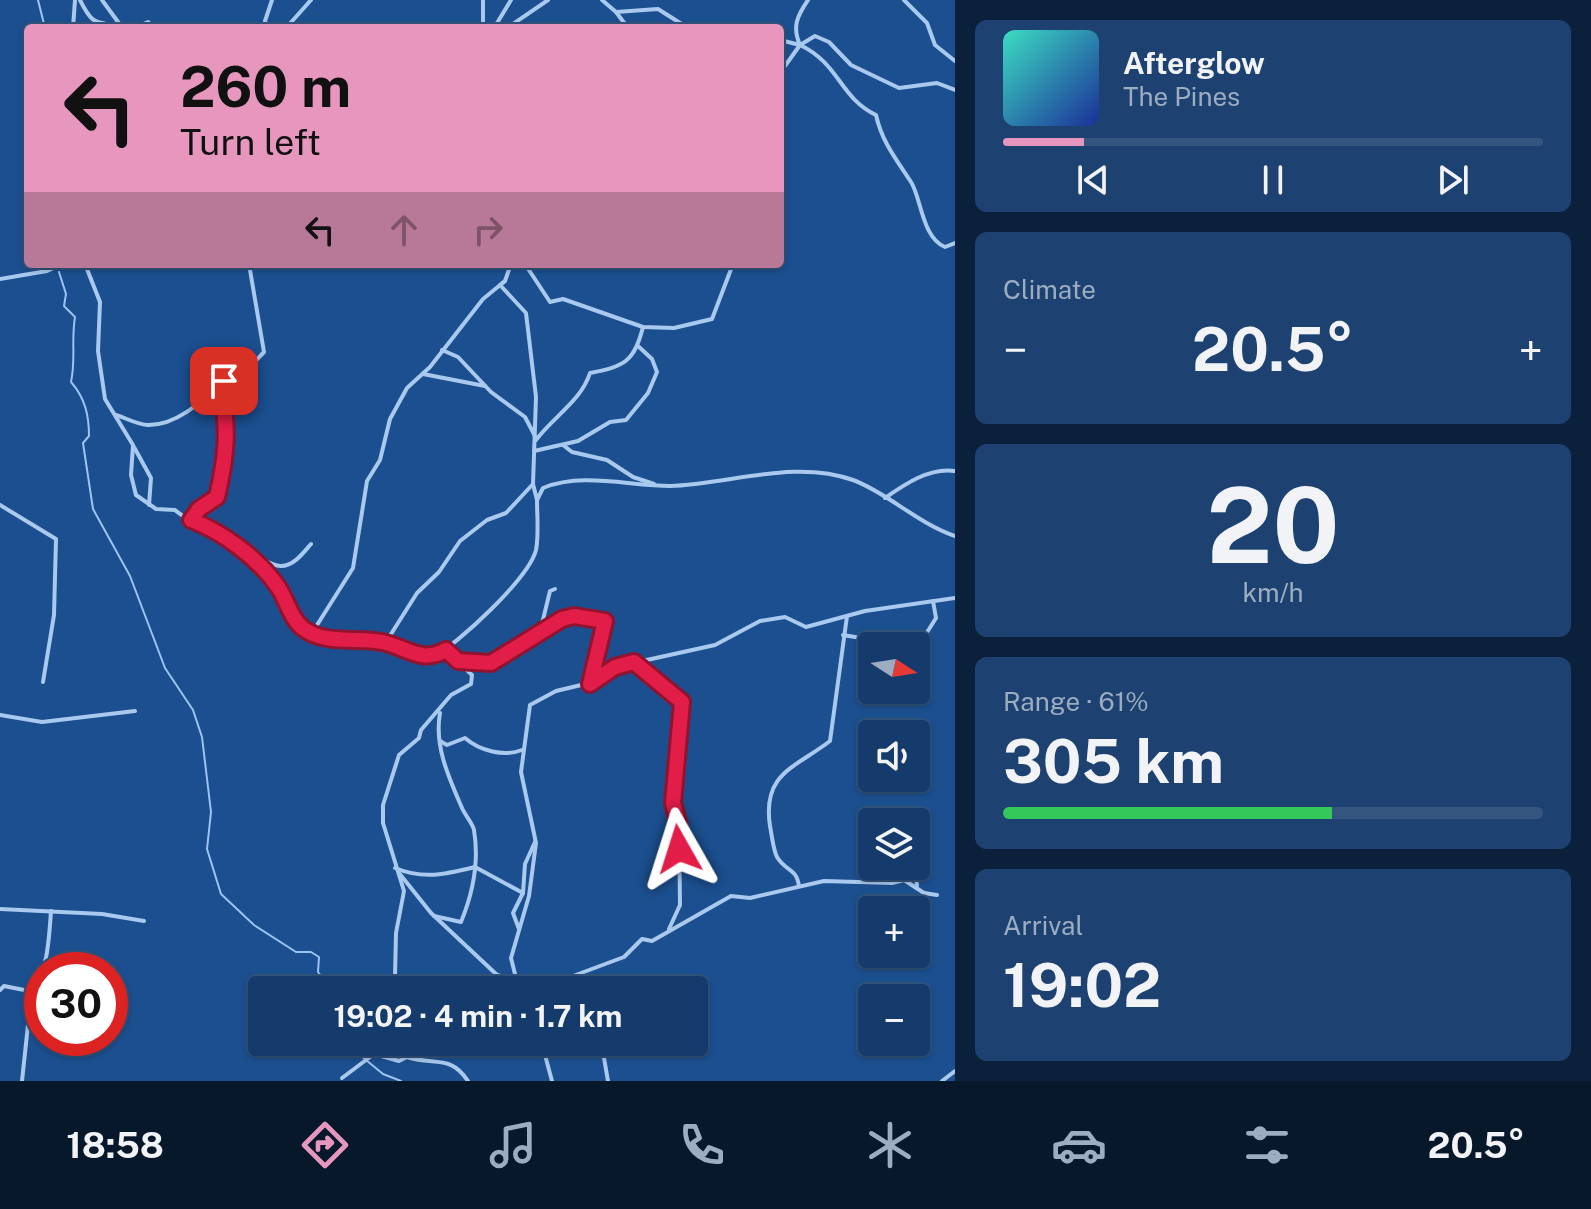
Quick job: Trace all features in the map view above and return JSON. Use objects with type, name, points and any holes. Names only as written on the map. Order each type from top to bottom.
[{"type":"street","points":[[78,0],[88,16],[98,24]]},
{"type":"street","points":[[74,24],[78,0]]},
{"type":"street","points":[[102,0],[119,24]]},
{"type":"street","points":[[266,24],[272,0]]},
{"type":"street","points":[[290,24],[311,0]]},
{"type":"street","points":[[483,0],[483,24]]},
{"type":"street","points":[[496,24],[511,0]]},
{"type":"street","points":[[513,24],[548,0]]},
{"type":"street","points":[[602,0],[625,24]]},
{"type":"street","points":[[800,45],[795,34],[796,20],[808,0]]},
{"type":"street","points":[[913,0],[906,2],[927,23],[935,45],[955,61]]},
{"type":"street","points":[[616,12],[658,9],[682,24]]},
{"type":"street","points":[[784,67],[800,45],[815,36],[829,42],[851,65],[899,88],[937,83],[955,90]]},
{"type":"street","points":[[784,41],[820,55],[861,108],[876,115],[886,149],[912,183],[928,230],[938,245],[945,247],[955,243]]},
{"type":"street","points":[[0,279],[53,268]]},
{"type":"street","points":[[87,268],[100,302],[98,351],[105,399],[151,478],[149,506]]},
{"type":"street","points":[[113,415],[150,425],[187,413],[220,384],[246,371],[264,352],[250,268]]},
{"type":"street","points":[[312,633],[353,568],[367,481],[380,460],[390,419],[407,388],[483,299],[505,281],[510,268]]},
{"type":"street","points":[[528,268],[550,302],[563,299],[643,327],[674,328],[712,319],[731,268]]},
{"type":"street","points":[[253,557],[277,585],[301,627],[312,633],[360,643],[386,642],[432,658],[446,650],[521,578],[536,548],[537,500],[533,484],[535,385],[526,313],[506,295],[500,285],[505,281]]},
{"type":"street","points":[[535,439],[560,410],[575,401],[590,373],[623,365],[638,346],[643,327]]},
{"type":"street","points":[[534,451],[578,441],[610,422],[626,420],[648,393],[657,372],[652,359],[638,346]]},
{"type":"street","points":[[442,350],[458,357],[525,417],[535,439]]},
{"type":"street","points":[[422,374],[488,386]]},
{"type":"street","points":[[191,520],[199,509],[217,497],[220,487],[225,452],[220,384]]},
{"type":"street","points":[[133,445],[133,485],[136,495],[149,506],[175,510],[253,557],[281,566],[296,561],[311,544]]},
{"type":"street","points":[[563,445],[572,452],[607,460],[633,477],[657,485]]},
{"type":"street","points":[[884,499],[924,476],[942,469],[955,471]]},
{"type":"street","points":[[537,500],[543,488],[563,480],[657,485],[824,473],[855,481],[922,522],[955,536]]},
{"type":"street","points":[[386,642],[417,593],[439,572],[460,541],[487,520],[506,513],[533,484]]},
{"type":"street","points":[[0,505],[56,539],[54,615],[43,682]]},
{"type":"street","points":[[540,632],[550,591],[555,589]]},
{"type":"street","points":[[517,976],[511,958],[529,896],[536,841],[521,772],[530,705],[556,691],[590,684],[615,667],[715,645],[760,621],[785,617],[806,627],[847,616],[955,598]]},
{"type":"street","points":[[927,632],[936,618],[933,601]]},
{"type":"street","points":[[458,661],[491,663],[540,632],[574,616],[605,621],[590,684]]},
{"type":"street","points":[[799,886],[797,874],[777,857],[768,810],[773,787],[786,769],[830,741],[836,715],[847,616]]},
{"type":"street","points":[[843,635],[858,638]]},
{"type":"street","points":[[395,976],[396,933],[404,891],[383,823],[390,781],[399,755],[451,695],[471,684],[472,675],[446,650]]},
{"type":"street","points":[[634,662],[682,702],[673,803],[679,826],[680,905],[668,932]]},
{"type":"street","points":[[434,916],[461,922],[475,867],[475,829],[454,789],[438,739],[441,710]]},
{"type":"street","points":[[0,715],[42,722],[135,711]]},
{"type":"street","points":[[438,739],[447,745],[465,738],[478,747],[503,755],[523,750]]},
{"type":"street","points":[[519,930],[513,913],[523,893],[525,864],[536,841]]},
{"type":"street","points":[[395,868],[425,877],[475,867],[523,893]]},
{"type":"street","points":[[395,868],[434,916],[500,976]]},
{"type":"street","points":[[573,976],[624,957],[642,939],[652,941],[731,896],[750,898],[824,881],[892,883],[904,880],[924,893],[937,895]]},
{"type":"street","points":[[917,880],[917,886]]},
{"type":"street","points":[[0,909],[144,921]]},
{"type":"street","points":[[48,952],[51,911]]},
{"type":"street","points":[[0,990],[4,986],[24,990]]},
{"type":"street","points":[[22,1081],[25,1056]]},
{"type":"street","points":[[342,1078],[371,1056]]},
{"type":"street","points":[[381,1056],[399,1061],[407,1057],[457,1065],[468,1081]]},
{"type":"street","points":[[545,1056],[552,1081]]},
{"type":"street","points":[[602,1056],[608,1081]]},
{"type":"street","points":[[942,1081],[955,1071]]},
{"type":"street","points":[[544,1081],[549,1074]]},
{"type":"waterway","points":[[38,0],[44,24]]},
{"type":"waterway","points":[[59,272],[66,294],[64,306],[75,317],[71,382],[80,394],[87,414],[89,436],[83,443],[93,509],[130,576],[165,668],[193,710],[202,737],[211,812],[207,849],[221,894],[254,925],[296,952],[311,952],[319,957],[318,972],[321,976]]},
{"type":"waterway","points":[[361,1056],[383,1074],[401,1081]]},
{"type":"route","points":[[224,381],[219,390],[225,411],[225,452],[220,487],[217,497],[199,509],[191,520],[253,557],[277,585],[291,612],[307,632],[360,643],[386,642],[397,649],[432,658],[446,650],[458,661],[491,663],[524,639],[562,619],[574,616],[605,621],[589,677],[590,684],[615,667],[634,662],[635,666],[682,702],[673,803],[679,826],[679,849]]}]
